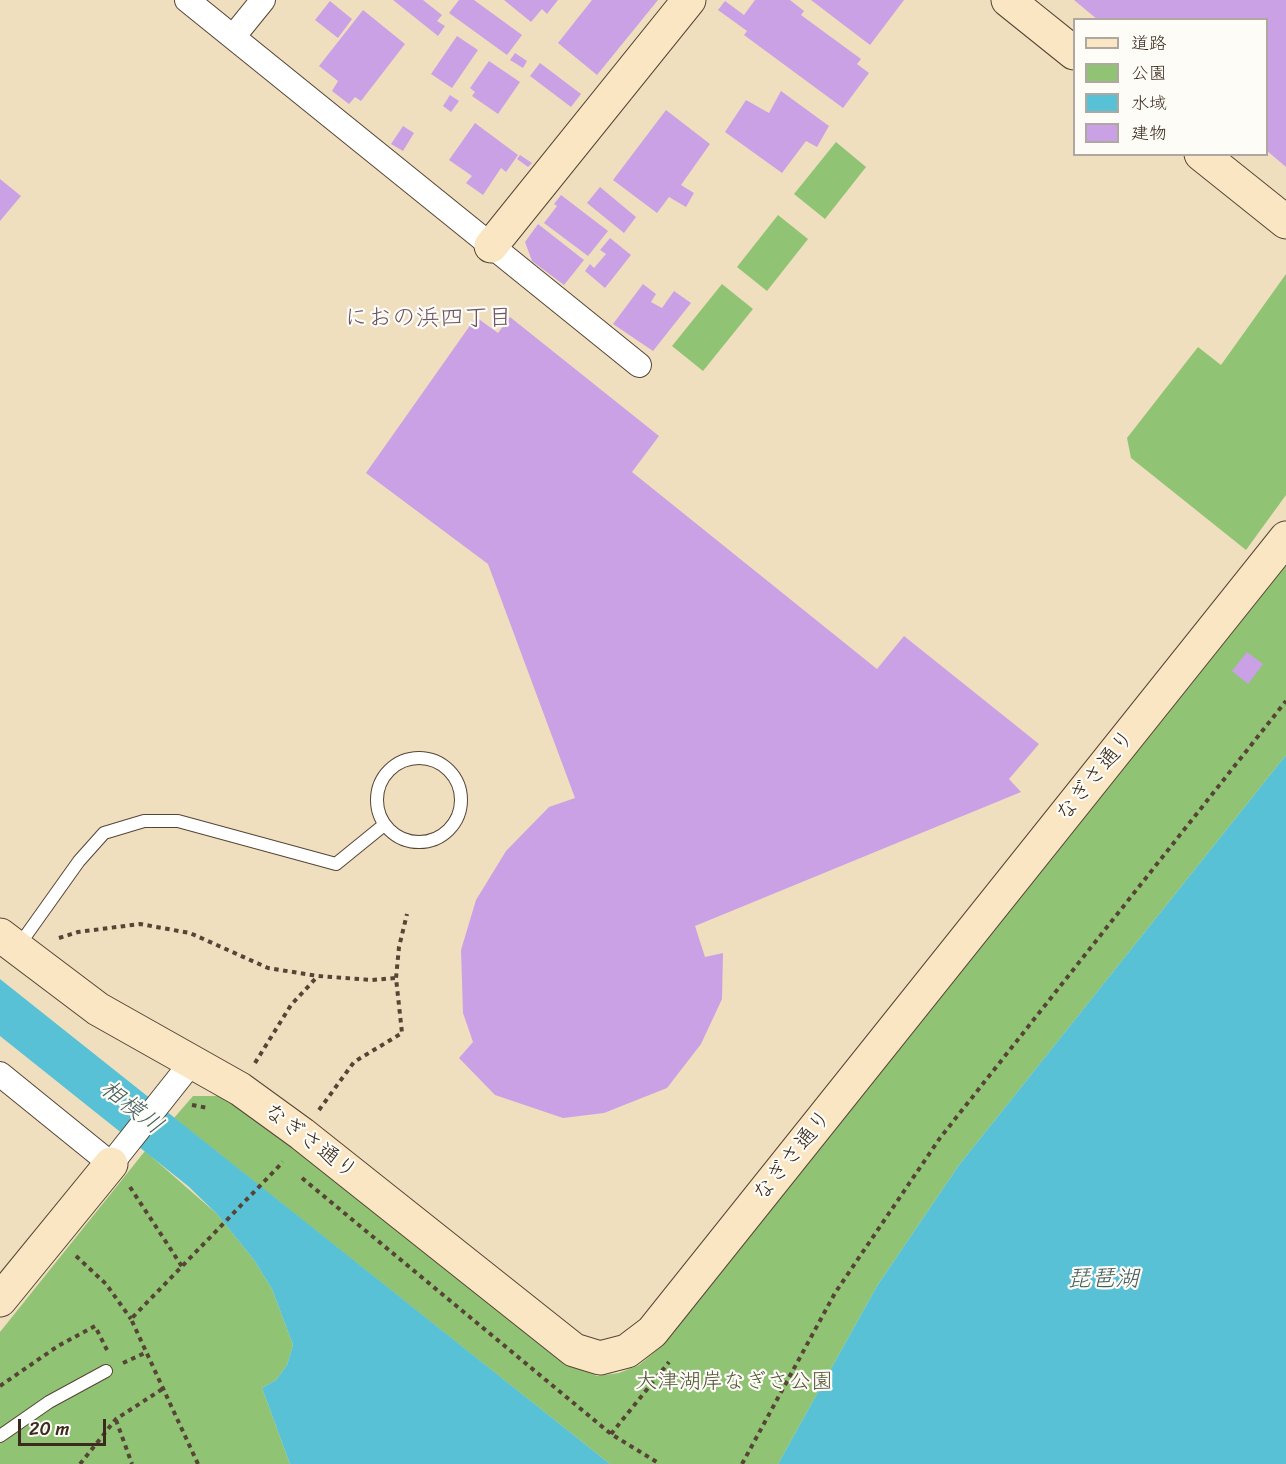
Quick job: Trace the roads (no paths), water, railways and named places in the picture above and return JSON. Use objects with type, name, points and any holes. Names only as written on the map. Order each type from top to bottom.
[{"type":"street","points":[[187,0],[639,365]]},
{"type":"street","points":[[233,37],[263,0]]},
{"type":"street","points":[[491,246],[689,0]]},
{"type":"street","points":[[1008,0],[1073,52]]},
{"type":"street","points":[[1204,156],[1286,222]]},
{"type":"street","name":"なぎさ通り","points":[[8,942],[98,1009],[240,1089],[302,1134],[574,1350],[600,1358],[627,1351],[652,1332],[1286,538]]},
{"type":"street","points":[[0,1300],[192,1062]]},
{"type":"street","points":[[0,1074],[118,1154]]},
{"type":"lane","points":[[419,757],[444,765],[454,775],[460,788],[461,803],[458,818],[449,830],[437,838],[416,842],[394,836],[384,825],[377,806],[378,786],[394,765],[406,759],[419,757]]},
{"type":"lane","points":[[8,942],[104,833],[144,821],[178,821],[336,864],[384,825]]},
{"type":"lane","points":[[0,1436],[48,1402],[106,1371]]},
{"type":"water","name":"琵琶湖","points":[[1286,755],[1286,1464],[778,1464],[877,1286],[959,1165]]},
{"type":"water","name":"相模川","points":[[0,979],[610,1464],[290,1464],[262,1388],[276,1380],[287,1365],[293,1345],[272,1289],[254,1260],[217,1214],[188,1186],[0,1036]]},
{"type":"district","name":"におの浜四丁目","points":[[428,319]]},
{"type":"park label","name":"大津湖岸なぎさ公園","points":[[734,1382]]}]
